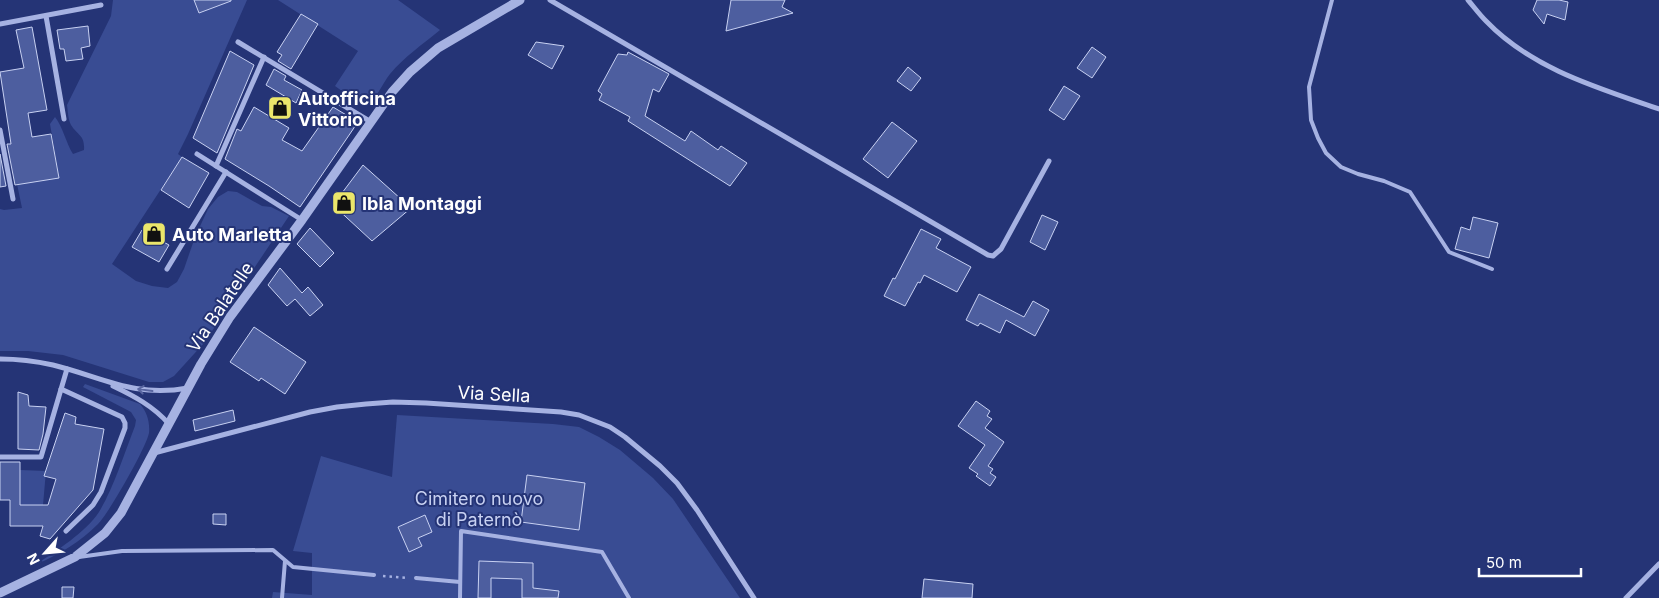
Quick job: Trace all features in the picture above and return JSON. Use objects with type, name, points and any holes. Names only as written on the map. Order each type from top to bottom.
[{"type":"street","name":"Via Balatelle","points":[[0,593],[74,557],[105,533],[121,513],[188,388],[230,317],[302,220],[392,92],[404,78],[438,48],[520,0]]},
{"type":"street","points":[[550,0],[988,256],[993,256],[1001,249],[1049,161]]},
{"type":"street","points":[[1468,0],[1486,22],[1516,47],[1544,64],[1578,81],[1659,109]]},
{"type":"street","points":[[0,24],[101,5]]},
{"type":"street","points":[[46,16],[64,119]]},
{"type":"street","points":[[238,42],[371,122]]},
{"type":"street","points":[[216,166],[264,57]]},
{"type":"street","points":[[0,130],[13,199]]},
{"type":"street","points":[[197,154],[302,220]]},
{"type":"street","points":[[168,269],[226,172]]},
{"type":"street","points":[[0,359],[22,359],[144,390],[173,391],[188,388]]},
{"type":"street","points":[[0,457],[41,457],[67,369]]},
{"type":"street","points":[[104,381],[142,400],[169,424]]},
{"type":"street","points":[[61,389],[122,417],[125,422],[101,492],[93,506],[66,531]]},
{"type":"street","name":"Via Sella","points":[[154,452],[310,412],[366,404],[393,402],[561,412],[579,415],[610,427],[626,437],[677,483],[697,510],[754,598]]},
{"type":"street","points":[[1626,598],[1659,564]]},
{"type":"lane","points":[[1332,0],[1309,87],[1311,120],[1326,153],[1341,167],[1410,192],[1449,252],[1492,269]]},
{"type":"lane","points":[[460,598],[461,531],[602,552],[629,598]]},
{"type":"lane","points":[[74,557],[122,551],[261,549],[273,550],[294,568],[374,575]]},
{"type":"lane","points":[[282,598],[286,561]]},
{"type":"lane","points":[[416,578],[460,582]]},
{"type":"path","points":[[374,575],[416,578]]},
{"type":"green space","points":[[113,0],[247,0],[178,154],[182,157],[112,264],[136,281],[168,288],[177,282],[184,269],[195,237],[208,209],[218,197],[228,191],[237,192],[262,206],[271,207],[289,216],[204,343],[174,376],[163,382],[149,382],[63,355],[28,351],[0,351],[0,209],[22,208],[17,184],[59,177],[50,124],[55,117],[73,154],[84,150],[82,138],[70,123],[67,105],[111,16]]},
{"type":"green space","points":[[278,0],[398,0],[440,30],[401,62],[390,74],[375,97],[363,106],[335,86],[358,51]]},
{"type":"green space","points":[[85,384],[140,404],[148,417],[149,433],[126,480],[98,524],[69,547],[37,564],[79,534],[99,512],[114,481],[135,426],[136,420],[131,412],[83,387]]},
{"type":"green space","name":"Cimitero nuovo di Paternò","points":[[397,415],[553,424],[579,427],[599,437],[620,450],[653,478],[673,499],[740,598],[272,598],[273,592],[312,595],[312,553],[293,551],[321,456],[392,477]]},
{"type":"green space","points":[[20,470],[46,471],[43,505],[20,505]]},
{"type":"building","points":[[194,0],[231,0],[231,1],[199,13]]},
{"type":"building","points":[[731,0],[785,0],[782,7],[793,13],[726,31]]},
{"type":"building","points":[[1537,0],[1568,2],[1565,20],[1547,14],[1544,24],[1533,10]]},
{"type":"building","points":[[301,14],[318,24],[291,69],[278,61],[282,55],[277,52]]},
{"type":"building","points":[[88,26],[90,46],[81,48],[83,59],[66,61],[64,49],[60,49],[57,30]]},
{"type":"building","points":[[32,27],[47,110],[28,113],[32,137],[51,134],[59,178],[15,185],[7,144],[11,144],[0,72],[24,68],[16,30]]},
{"type":"building","points":[[536,42],[564,46],[552,69],[528,55]]},
{"type":"building","points":[[1092,47],[1106,57],[1092,78],[1077,68]]},
{"type":"building","points":[[230,51],[254,65],[217,153],[193,138]]},
{"type":"building","points":[[628,52],[669,74],[659,92],[653,89],[645,116],[685,141],[691,131],[718,150],[721,146],[747,163],[730,186],[628,121],[630,117],[599,100],[602,94],[598,91],[618,54],[627,55]]},
{"type":"building","points":[[908,67],[921,78],[911,91],[897,81]]},
{"type":"building","points":[[274,69],[286,76],[284,80],[302,90],[296,103],[266,85]]},
{"type":"building","points":[[1064,86],[1080,96],[1064,120],[1049,110]]},
{"type":"building","points":[[254,107],[289,128],[282,140],[302,151],[333,107],[358,122],[300,207],[225,159],[237,129],[241,131]]},
{"type":"building","points":[[892,122],[917,141],[888,178],[863,159]]},
{"type":"building","points":[[0,154],[6,186],[0,187]]},
{"type":"building","points":[[182,157],[209,173],[189,208],[161,190]]},
{"type":"building","points":[[363,165],[411,208],[372,241],[333,205]]},
{"type":"building","points":[[1042,215],[1058,222],[1045,250],[1030,242]]},
{"type":"building","points":[[1473,217],[1498,223],[1489,258],[1455,249],[1461,227],[1470,230]]},
{"type":"building","points":[[310,228],[334,253],[320,267],[297,244]]},
{"type":"building","points":[[921,229],[941,239],[936,248],[971,267],[957,292],[924,275],[905,306],[884,296]]},
{"type":"building","points":[[142,230],[169,245],[159,262],[132,247]]},
{"type":"building","points":[[280,268],[302,293],[308,287],[323,305],[310,316],[295,299],[287,306],[268,285]]},
{"type":"building","points":[[979,294],[1024,317],[1033,301],[1049,310],[1035,336],[1006,320],[1000,333],[980,323],[978,326],[966,320]]},
{"type":"building","points":[[254,327],[306,362],[285,394],[261,378],[259,381],[230,362]]},
{"type":"building","points":[[18,392],[28,395],[29,406],[46,407],[39,450],[18,449]]},
{"type":"building","points":[[976,401],[990,411],[987,416],[992,419],[985,428],[1004,442],[988,466],[993,469],[990,473],[996,477],[990,486],[976,476],[978,474],[969,468],[985,445],[958,426]]},
{"type":"building","points":[[233,410],[235,421],[195,431],[193,420]]},
{"type":"building","points":[[65,413],[76,417],[75,424],[104,429],[93,490],[50,539],[40,536],[43,526],[10,526],[10,500],[0,500],[0,462],[20,462],[20,505],[48,505],[56,479],[44,476]]},
{"type":"building","points":[[527,475],[585,483],[579,530],[521,522]]},
{"type":"building","points":[[213,514],[226,514],[226,525],[213,524]]},
{"type":"building","points":[[425,515],[432,532],[418,538],[422,546],[409,552],[398,527]]},
{"type":"building","points":[[479,561],[533,563],[533,588],[559,591],[558,598],[522,598],[522,579],[491,578],[491,598],[478,598]]},
{"type":"building","points":[[924,579],[973,584],[972,598],[922,598]]},
{"type":"building","points":[[62,587],[74,587],[73,598],[62,598]]},
{"type":"place","name":"Autofficina Vittorio","points":[[280,108]]},
{"type":"place","name":"Ibla Montaggi","points":[[344,203]]},
{"type":"place","name":"Auto Marletta","points":[[154,234]]}]
